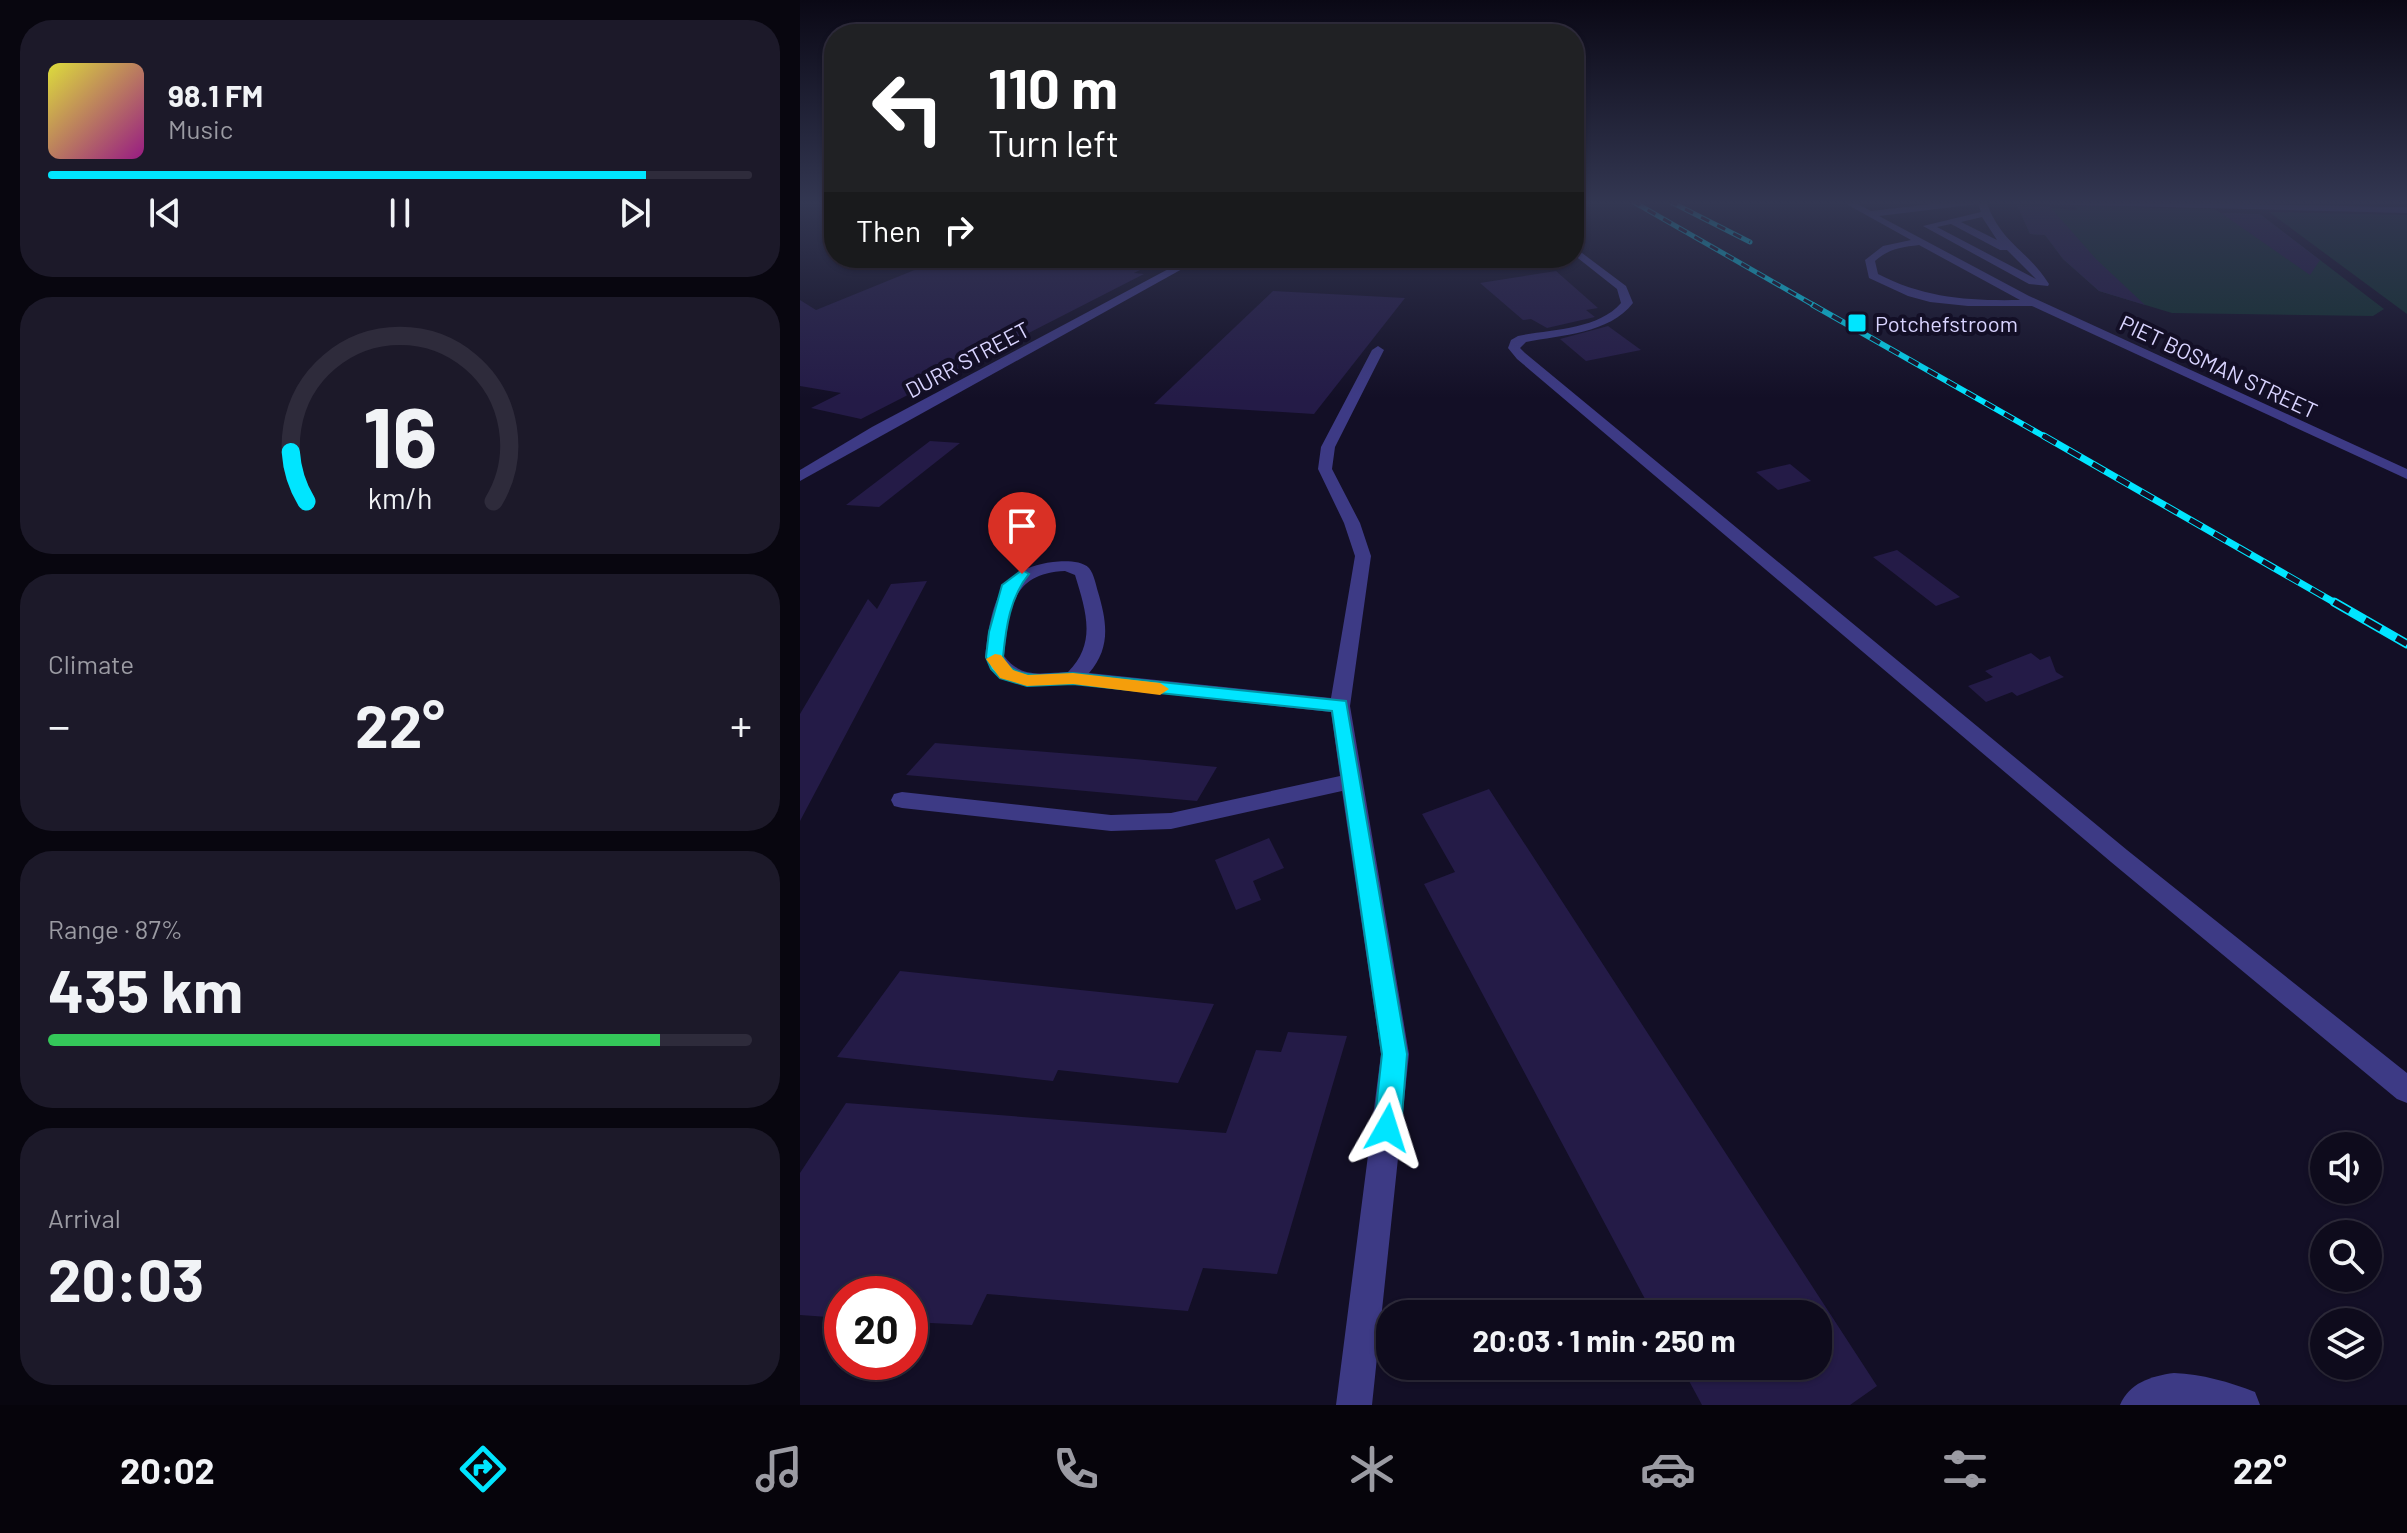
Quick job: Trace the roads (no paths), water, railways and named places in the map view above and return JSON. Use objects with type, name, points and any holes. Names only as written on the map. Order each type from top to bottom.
[{"type":"street","points":[[1595,267],[1622,288],[1627,303],[1623,312],[1603,321],[1522,339],[1515,343],[1521,356],[2071,816],[2407,1090]]},
{"type":"street","points":[[1871,267],[1873,276],[1920,298],[1982,304],[2035,303]]},
{"type":"street","name":"PIET BOSMAN STREET","points":[[1966,267],[2035,303],[2407,475]]},
{"type":"street","points":[[2004,267],[2036,284],[2044,284],[2031,267]]},
{"type":"street","name":"DURR STREET","points":[[800,476],[877,430],[1178,268]]},
{"type":"street","points":[[1354,1405],[1395,1054],[1340,706],[1363,556],[1352,523],[1325,469],[1328,447],[1378,350]]},
{"type":"street","points":[[1073,678],[1090,663],[1097,640],[1097,621],[1083,572],[1064,566],[1022,574],[1010,585],[997,632],[994,657],[997,665],[1007,674],[1027,680],[1073,678],[1340,706]]},
{"type":"street","points":[[902,800],[1111,823],[1171,821],[1352,781]]},
{"type":"street","points":[[2138,1405],[2166,1391],[2203,1393],[2242,1405]]},
{"type":"railway","points":[[1746,267],[1817,307]]},
{"type":"railway","points":[[1813,305],[2047,438]]},
{"type":"railway","points":[[2044,436],[2337,604]]},
{"type":"railway","points":[[2334,602],[2407,644]]},
{"type":"place","name":"Potchefstroom","points":[[1857,323]]}]
